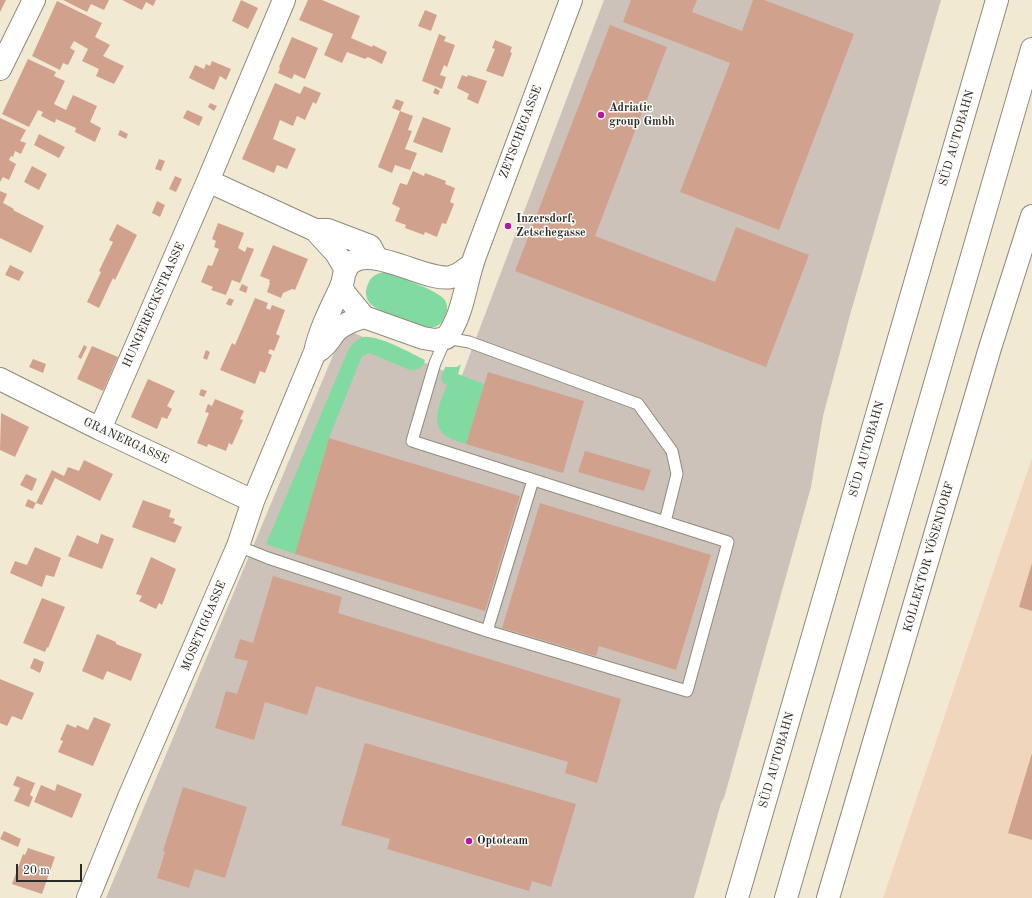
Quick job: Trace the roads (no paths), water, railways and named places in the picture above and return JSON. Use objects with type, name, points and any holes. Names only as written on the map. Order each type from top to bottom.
[{"type":"main road","points":[[0,69],[34,0]]},
{"type":"main road","name":"HUNGERECKSTRASSE","points":[[100,429],[208,181],[284,0]]},
{"type":"main road","name":"ZETSCHEGASSE","points":[[446,338],[453,328],[458,316],[472,264],[571,0]]},
{"type":"main road","name":"SÜD AUTOBAHN","points":[[737,898],[997,0]]},
{"type":"main road","points":[[786,898],[1032,50]]},
{"type":"main road","points":[[208,181],[315,230],[336,253],[344,278],[345,294],[364,316],[423,338],[434,340],[446,338]]},
{"type":"main road","name":"KOLLEKTOR VÖSENDORF","points":[[828,898],[990,348],[1032,216]]},
{"type":"main road","points":[[315,230],[328,230],[370,246],[377,259]]},
{"type":"main road","points":[[344,278],[351,263],[357,259],[365,258],[377,259],[440,277],[450,278],[457,275],[472,264]]},
{"type":"main road","name":"MOSETIGGASSE","points":[[88,898],[129,797],[238,546],[253,501],[315,352],[318,338],[344,278]]},
{"type":"main road","name":"MOSETIGGASSE","points":[[315,352],[322,349],[337,330],[350,321],[364,316]]},
{"type":"main road","name":"GRANERGASSE","points":[[0,379],[100,429],[253,501]]},
{"type":"lane","points":[[238,546],[268,558],[487,631],[687,691],[728,542],[664,522],[412,441],[435,363],[446,338],[469,342],[638,404],[672,451],[677,474],[664,522]]},
{"type":"lane","points":[[487,631],[533,480]]},
{"type":"place","name":"Adriatic group Gmbh","points":[[601,115]]},
{"type":"place","name":"Inzersdorf, Zetschegasse","points":[[508,226]]},
{"type":"place","name":"Optoteam","points":[[469,841]]}]
